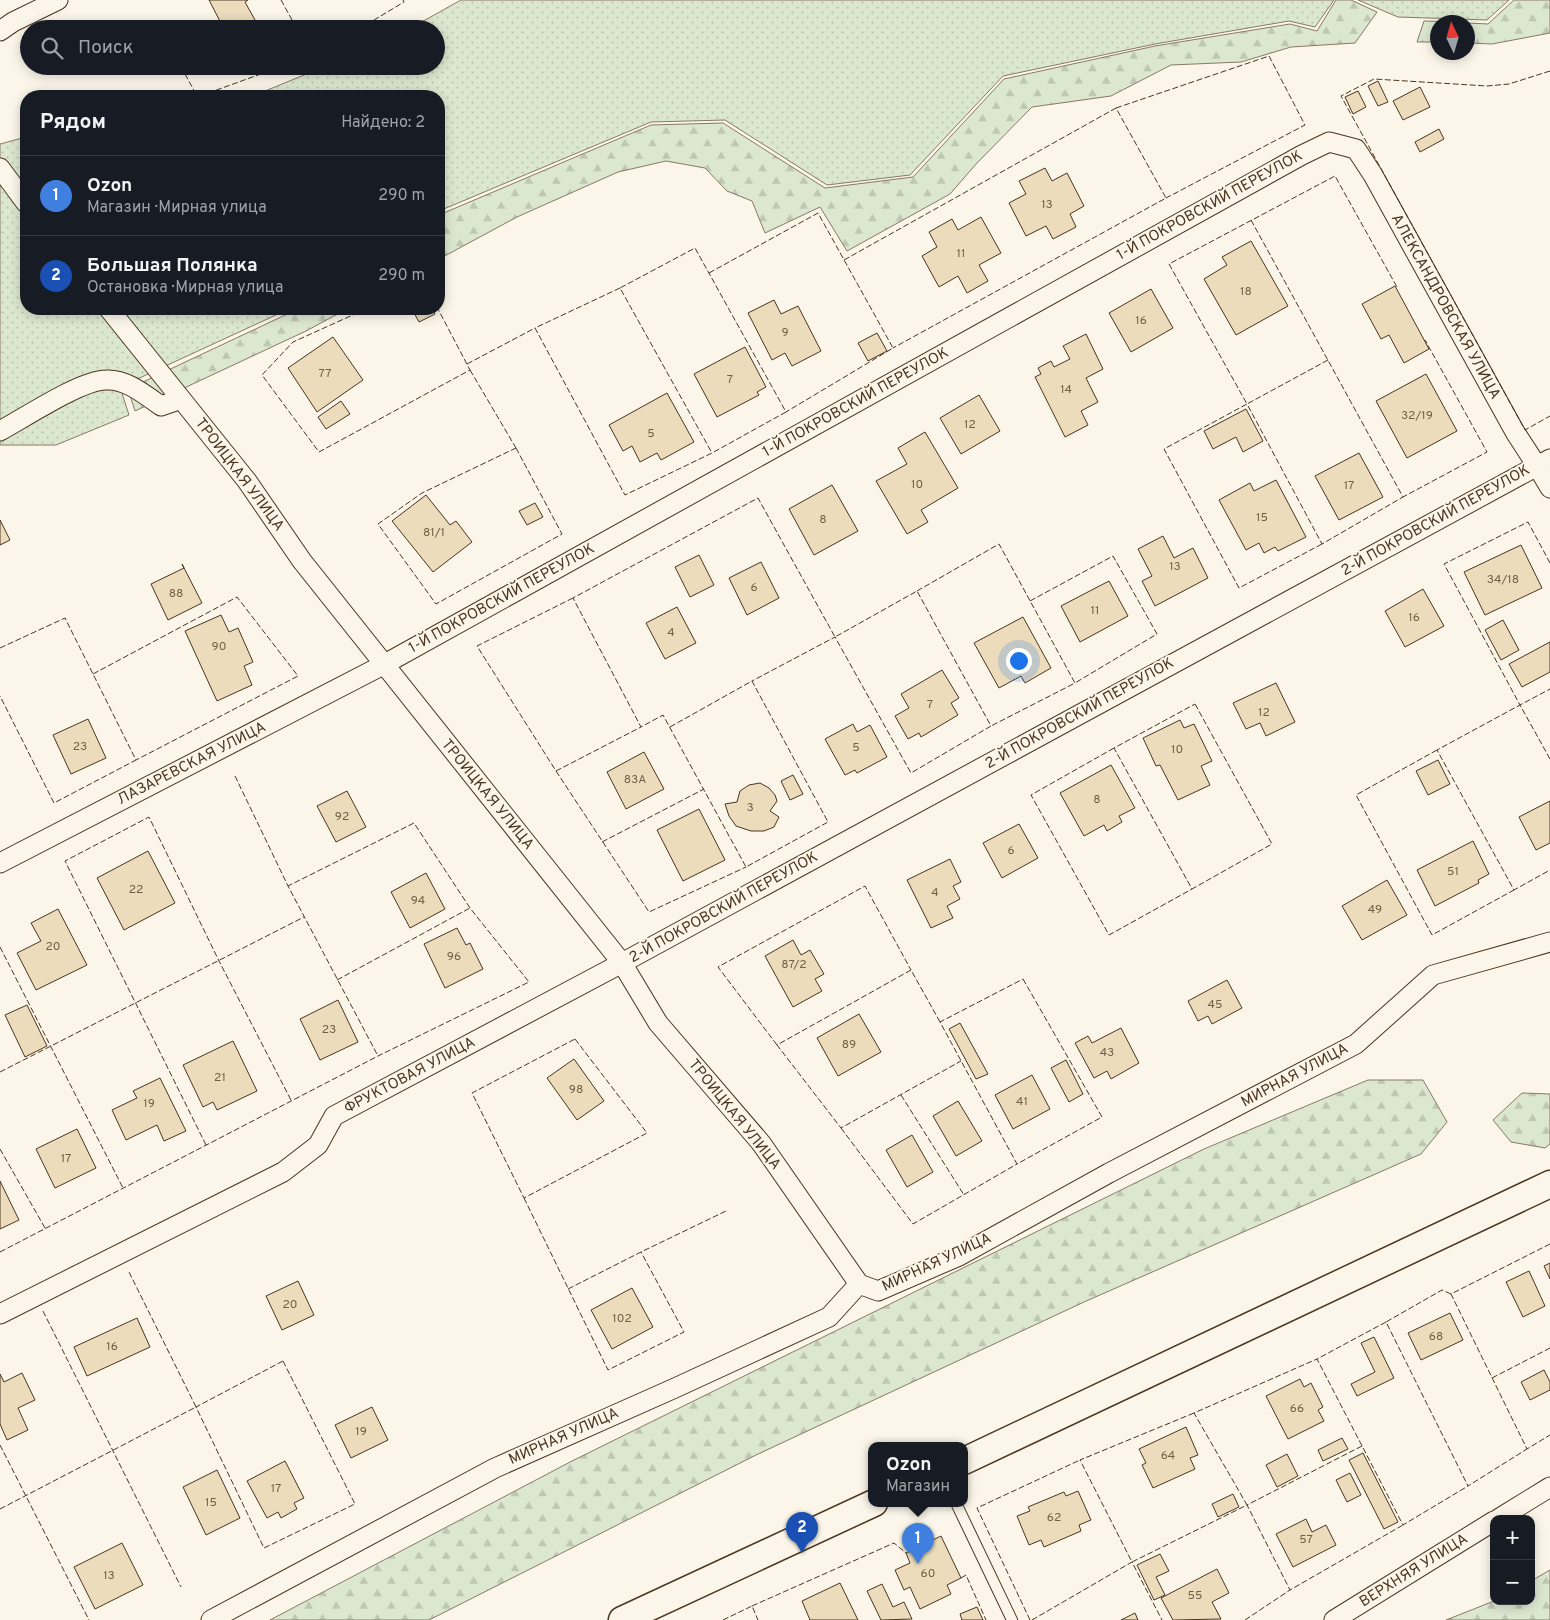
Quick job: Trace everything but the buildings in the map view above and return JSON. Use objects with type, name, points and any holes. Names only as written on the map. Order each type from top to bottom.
[{"type":"street","points":[[0,31],[13,22],[58,0]]},
{"type":"street","name":"АЛЕКСАНДРОВСКАЯ УЛИЦА","points":[[1329,142],[1356,148],[1373,175],[1515,432],[1544,462],[1550,488]]},
{"type":"street","name":"1-Й ПОКРОВСКИЙ ПЕРЕУЛОК","points":[[383,665],[1293,160],[1329,142]]},
{"type":"street","points":[[0,168],[20,194]]},
{"type":"street","name":"ТРОИЦКАЯ УЛИЦА","points":[[114,315],[247,481],[302,561],[383,665],[622,963],[658,1023],[761,1143],[859,1284]]},
{"type":"street","points":[[0,431],[85,384],[107,380],[134,387],[161,406],[181,400]]},
{"type":"street","name":"2-Й ПОКРОВСКИЙ ПЕРЕУЛОК","points":[[622,963],[1544,462]]},
{"type":"street","name":"ЛАЗАРЕВСКАЯ УЛИЦА","points":[[0,863],[383,665]]},
{"type":"street","name":"МИРНАЯ УЛИЦА","points":[[211,1620],[494,1468],[674,1388],[829,1316],[859,1284],[878,1292],[959,1256],[1109,1173],[1356,1044],[1433,975],[1550,942]]},
{"type":"street","name":"ФРУКТОВАЯ УЛИЦА","points":[[0,1314],[283,1172],[318,1145],[334,1116],[622,963]]},
{"type":"street","points":[[968,1459],[1550,1184]]},
{"type":"street","points":[[1504,1515],[1550,1487]]},
{"type":"street","points":[[622,1620],[868,1506]]},
{"type":"street","name":"ВЕРХНЯЯ УЛИЦА","points":[[1334,1620],[1490,1524]]},
{"type":"lane","points":[[958,1507],[1012,1620]]},
{"type":"green space","points":[[461,0],[1334,0],[1315,27],[1289,21],[1155,44],[1003,76],[910,175],[827,185],[725,120],[651,122],[445,208],[445,90],[268,90],[304,75],[445,75],[445,20],[425,20]]},
{"type":"green space","points":[[1336,0],[1351,0],[1377,12],[1355,43],[1291,47],[1241,62],[1171,65],[1111,96],[1032,107],[977,163],[950,194],[847,251],[820,207],[765,233],[752,201],[727,191],[705,168],[666,161],[618,172],[517,217],[445,256],[445,212],[651,125],[723,123],[825,188],[913,177],[1004,79],[1155,46],[1290,24],[1317,31]]},
{"type":"green space","points":[[1358,0],[1509,0],[1487,20],[1475,20],[1475,15],[1430,15],[1430,18],[1398,17]]},
{"type":"green space","points":[[1514,0],[1550,0],[1550,33],[1492,44],[1475,43],[1475,23],[1488,24]]},
{"type":"green space","points":[[1424,21],[1430,21],[1430,42],[1417,42]]},
{"type":"green space","points":[[20,139],[20,315],[276,315],[120,387],[129,415],[56,445],[0,445],[0,144]]},
{"type":"green space","points":[[285,315],[336,315],[306,331],[135,411],[128,389]]},
{"type":"green space","points":[[1368,1080],[1423,1080],[1447,1122],[1421,1154],[1084,1302],[756,1455],[429,1620],[270,1620],[572,1461],[1204,1149]]},
{"type":"green space","points":[[1522,1093],[1550,1094],[1550,1144],[1545,1148],[1511,1142],[1493,1120]]},
{"type":"green space","points":[[1550,1570],[1550,1620],[1446,1620],[1490,1603],[1490,1605],[1535,1605],[1535,1579]]},
{"type":"fence","points":[[281,0],[292,20]]},
{"type":"fence","points":[[374,20],[404,2],[403,0]]},
{"type":"fence","points":[[1116,108],[1269,56],[1305,125],[1166,198]]},
{"type":"fence","points":[[1550,71],[1509,84],[1487,86],[1374,79],[1341,96],[1525,430],[1550,416]]},
{"type":"fence","points":[[186,75],[194,90]]},
{"type":"fence","points":[[217,90],[258,75]]},
{"type":"fence","points":[[844,260],[1116,108],[1166,198],[893,348]]},
{"type":"fence","points":[[1328,360],[1247,404],[1169,264],[1335,176],[1397,287]]},
{"type":"fence","points":[[709,273],[818,213],[893,348],[786,412]]},
{"type":"fence","points":[[1251,220],[1403,497],[1487,452],[1425,340]]},
{"type":"fence","points":[[620,288],[535,328],[625,495],[712,453],[786,412],[695,248],[620,288],[712,453]]},
{"type":"fence","points":[[353,315],[293,342],[262,375],[319,452],[470,370],[441,315]]},
{"type":"fence","points":[[467,364],[535,328]]},
{"type":"fence","points":[[470,370],[516,448]]},
{"type":"fence","points":[[1322,544],[1239,588],[1164,449],[1247,404],[1322,544],[1403,497]]},
{"type":"fence","points":[[516,448],[562,534],[436,604],[378,524],[422,493],[516,448]]},
{"type":"fence","points":[[670,727],[752,681],[828,822],[746,867],[663,715],[641,727],[573,598],[758,498],[835,637],[917,591],[991,726],[911,773],[835,637],[752,681]]},
{"type":"fence","points":[[1550,563],[1528,522],[1444,564],[1520,705],[1550,689]]},
{"type":"fence","points":[[917,591],[999,544],[1075,683],[991,726]]},
{"type":"fence","points":[[1030,601],[1113,556],[1157,634],[1075,683]]},
{"type":"fence","points":[[93,674],[237,597],[298,676],[136,760]]},
{"type":"fence","points":[[573,598],[477,646],[556,771],[641,727]]},
{"type":"fence","points":[[0,648],[65,618],[136,760],[54,803],[0,696]]},
{"type":"fence","points":[[1195,704],[1272,844],[1192,889],[1114,748],[1195,704]]},
{"type":"fence","points":[[1550,759],[1520,705],[1437,750],[1514,890],[1550,870]]},
{"type":"fence","points":[[1114,748],[1031,795],[1109,935],[1192,889]]},
{"type":"fence","points":[[1437,750],[1356,795],[1432,935],[1514,890]]},
{"type":"fence","points":[[556,771],[649,912],[746,867]]},
{"type":"fence","points":[[235,776],[288,886],[378,1056]]},
{"type":"fence","points":[[602,842],[704,789]]},
{"type":"fence","points":[[206,1145],[65,861],[149,817],[219,961],[292,1102]]},
{"type":"fence","points":[[0,1252],[378,1056],[529,982],[470,908],[414,823],[288,886]]},
{"type":"fence","points":[[777,1045],[718,967],[865,886],[911,970]]},
{"type":"fence","points":[[337,980],[470,908]]},
{"type":"fence","points":[[0,1072],[304,917]]},
{"type":"fence","points":[[0,947],[123,1188]]},
{"type":"fence","points":[[940,1022],[911,970],[777,1045],[841,1128],[961,1061]]},
{"type":"fence","points":[[1023,979],[1102,1117],[1017,1164],[940,1022],[1023,979]]},
{"type":"fence","points":[[575,1039],[647,1133],[524,1198],[472,1093],[575,1039]]},
{"type":"fence","points":[[901,1095],[964,1195]]},
{"type":"fence","points":[[841,1128],[913,1224],[1017,1164]]},
{"type":"fence","points":[[0,1149],[45,1228]]},
{"type":"fence","points":[[524,1198],[608,1370],[684,1332],[641,1252]]},
{"type":"fence","points":[[568,1289],[726,1211]]},
{"type":"fence","points":[[1550,1244],[1451,1294],[1527,1449],[1550,1435]]},
{"type":"fence","points":[[0,1509],[196,1407],[128,1270]]},
{"type":"fence","points":[[1451,1294],[1442,1290],[1386,1322],[1468,1486],[1527,1449]]},
{"type":"fence","points":[[43,1311],[181,1587]]},
{"type":"fence","points":[[1386,1322],[1317,1359],[1403,1525],[1468,1486]]},
{"type":"fence","points":[[1492,1378],[1550,1348]]},
{"type":"fence","points":[[1194,1413],[1080,1460],[1132,1562],[1247,1505],[1194,1413],[1317,1359]]},
{"type":"fence","points":[[283,1361],[355,1504],[264,1548],[196,1407],[283,1361]]},
{"type":"fence","points":[[0,1445],[89,1620]]},
{"type":"fence","points":[[1362,1446],[1247,1505],[1290,1590],[1403,1525]]},
{"type":"fence","points":[[1030,1620],[977,1508],[1080,1460]]},
{"type":"fence","points":[[752,1606],[894,1543],[906,1553]]},
{"type":"fence","points":[[1032,1620],[1132,1562],[1162,1620]]},
{"type":"fence","points":[[961,1578],[966,1575],[986,1620]]},
{"type":"fence","points":[[1245,1620],[1290,1590]]},
{"type":"fence","points":[[723,1620],[752,1606],[758,1620]]},
{"type":"place","name":"Большая Полянка","points":[[802,1553]]},
{"type":"place","name":"Ozon","points":[[918,1564]]}]
